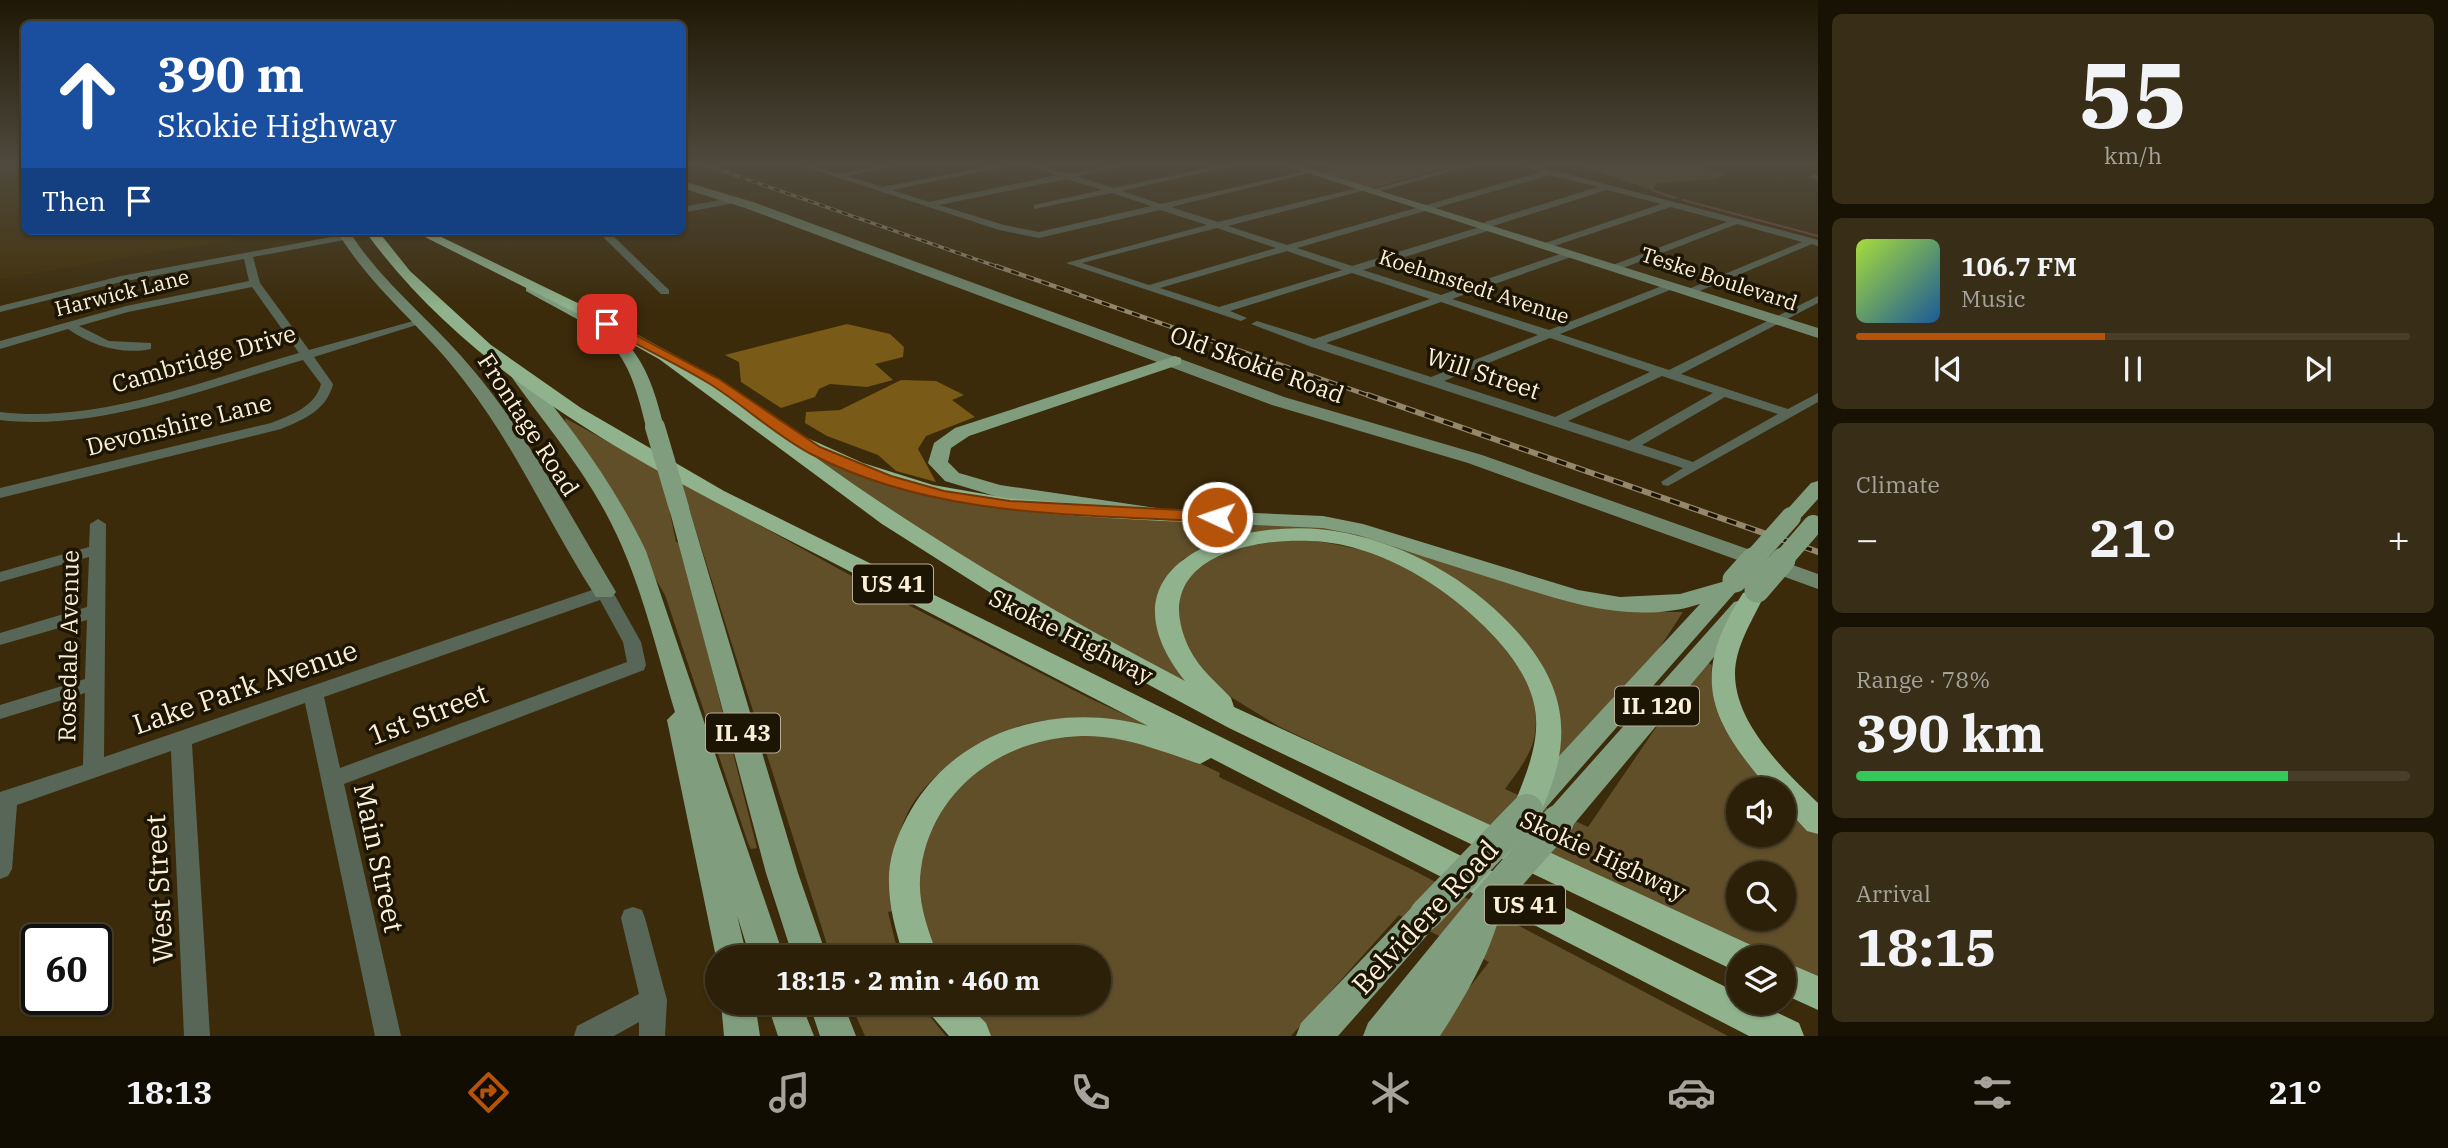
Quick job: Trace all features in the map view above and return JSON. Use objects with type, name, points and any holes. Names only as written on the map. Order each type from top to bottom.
[{"type":"highway","name":"Skokie Highway","points":[[374,235],[421,292],[516,372],[588,420],[717,495],[1780,1034]]},
{"type":"highway","name":"Skokie Highway","points":[[427,235],[587,313],[665,356],[935,551],[1069,631],[1238,721],[1726,950]]},
{"type":"highway","points":[[665,356],[715,382],[815,450],[886,479],[942,495],[1010,506],[1163,515]]},
{"type":"highway","points":[[1238,721],[1188,667],[1177,649],[1170,631],[1167,607],[1180,572],[1205,552],[1222,544],[1268,534],[1319,535],[1378,549],[1432,574],[1473,601],[1523,652],[1540,683],[1550,726],[1546,757],[1527,810]]},
{"type":"highway","points":[[1743,589],[1722,676],[1728,705],[1756,752],[1781,785],[1818,822]]},
{"type":"highway","points":[[915,945],[904,896],[905,858],[916,821],[943,783],[970,759],[1020,735],[1080,726],[1135,731],[1278,781]]},
{"type":"highway","points":[[1796,983],[1818,993]]},
{"type":"highway","points":[[954,1015],[973,1036]]},
{"type":"main road","name":"IL 43","points":[[521,283],[606,332],[623,346],[641,374],[782,873],[806,945]]},
{"type":"main road","points":[[1175,362],[962,432],[945,441],[937,453],[937,463],[953,477],[976,487],[1163,515],[1324,522],[1363,530],[1576,597],[1620,605],[1681,602],[1743,589]]},
{"type":"main road","name":"IL 43","points":[[516,372],[550,412],[582,458],[629,537],[763,945]]},
{"type":"main road","name":"Belvidere Road","points":[[1381,1036],[1466,940],[1487,901],[1558,821],[1743,589],[1790,517],[1818,487]]},
{"type":"main road","name":"Belvidere Road","points":[[1314,1036],[1426,914],[1527,810],[1743,589],[1815,522]]},
{"type":"main road","points":[[679,683],[680,729],[727,945]]},
{"type":"main road","points":[[1419,1036],[1448,997],[1466,940]]},
{"type":"main road","points":[[739,1015],[742,1036]]},
{"type":"main road","points":[[788,1015],[796,1036]]},
{"type":"main road","points":[[830,1015],[838,1036]]},
{"type":"street","name":"Old Skokie Road","points":[[772,213],[1322,415],[1487,463],[1818,582]]},
{"type":"street","points":[[957,213],[1032,235],[1052,233],[1136,213]]},
{"type":"street","name":"Koehmstedt Avenue","points":[[1182,213],[1791,414]]},
{"type":"street","points":[[1241,318],[1071,263],[1271,213]]},
{"type":"street","points":[[1149,288],[1413,213]]},
{"type":"street","name":"Teske Boulevard","points":[[1442,213],[1818,333]]},
{"type":"street","points":[[1221,310],[1488,228],[1488,224],[1522,213]]},
{"type":"street","points":[[1545,246],[1643,213]]},
{"type":"street","points":[[1707,213],[1815,242]]},
{"type":"street","points":[[1614,268],[1737,221]]},
{"type":"street","points":[[0,309],[121,279],[248,256],[341,235]]},
{"type":"street","name":"Frontage Road","points":[[346,235],[364,263],[417,323],[448,350],[496,413],[604,592]]},
{"type":"street","points":[[606,235],[665,292]]},
{"type":"street","points":[[1690,292],[1815,242]]},
{"type":"street","points":[[1313,342],[1570,254]]},
{"type":"street","name":"Devonshire Lane","points":[[0,493],[253,432],[290,420],[312,408],[326,392],[327,384],[255,283],[248,256]]},
{"type":"street","name":"Harwick Lane","points":[[0,345],[136,307],[255,283]]},
{"type":"street","points":[[1432,381],[1671,286]]},
{"type":"street","points":[[1555,422],[1780,321],[1780,316],[1818,299]]},
{"type":"street","name":"Cambridge Drive","points":[[0,416],[37,419],[116,410],[417,323]]},
{"type":"street","name":"Will Street","points":[[1257,324],[1695,467]]},
{"type":"street","points":[[69,325],[84,336],[116,347],[147,346]]},
{"type":"street","points":[[1630,446],[1724,392]]},
{"type":"street","points":[[1668,482],[1818,397]]},
{"type":"street","name":"Rosedale Avenue","points":[[93,770],[98,524]]},
{"type":"street","points":[[0,577],[97,550]]},
{"type":"street","name":"Lake Park Avenue","points":[[4,801],[604,592]]},
{"type":"street","name":"1st Street","points":[[332,780],[637,665],[632,642],[604,592]]},
{"type":"street","points":[[0,639],[96,611]]},
{"type":"street","points":[[0,712],[94,683]]},
{"type":"street","name":"Main Street","points":[[313,693],[388,1036]]},
{"type":"street","name":"West Street","points":[[181,739],[197,1036]]},
{"type":"street","points":[[0,869],[4,801]]},
{"type":"street","points":[[633,918],[654,1000],[652,1036]]},
{"type":"street","points":[[587,1036],[654,1000]]},
{"type":"shaded area","points":[[0,213],[21,213],[21,235],[236,235],[236,239],[0,279]]},
{"type":"shaded area","points":[[847,324],[890,334],[904,347],[903,357],[875,364],[893,380],[867,387],[830,384],[819,389],[815,397],[781,408],[741,382],[739,362],[725,355]]},
{"type":"shaded area","points":[[901,380],[936,381],[964,395],[952,400],[975,417],[926,436],[918,449],[936,482],[896,471],[878,455],[827,436],[805,423],[806,412],[840,410]]},
{"type":"shaded area","points":[[565,418],[848,574],[1089,698],[1201,750],[1064,720],[1021,726],[998,735],[954,761],[935,777],[919,794],[908,812],[899,836],[895,861],[894,911],[888,912],[896,945],[827,945],[691,515],[668,503],[757,848],[751,849],[748,843],[665,595],[566,426]]},
{"type":"shaded area","points":[[777,430],[816,454],[856,473],[897,488],[940,498],[1027,511],[1297,524],[1337,529],[1658,612],[1683,612],[1657,652],[1552,768],[1524,650],[1398,555],[1274,530],[1227,536],[1183,559],[1167,577],[1159,602],[1190,684],[1125,654],[919,534]]},
{"type":"shaded area","points":[[1298,539],[1361,550],[1420,575],[1469,609],[1492,631],[1511,654],[1526,680],[1535,706],[1535,733],[1531,749],[1505,789],[1588,827],[1666,713],[1707,662],[1712,665],[1715,699],[1721,716],[1728,732],[1760,777],[1726,777],[1726,847],[1796,847],[1796,814],[1818,834],[1818,981],[1796,971],[1796,945],[1742,945],[1278,726],[1221,691],[1180,641],[1179,583],[1221,549]]},
{"type":"shaded area","points":[[1093,733],[1179,753],[1220,773],[1219,777],[1411,869],[1728,1036],[1432,1036],[1489,962],[1399,915],[1291,1036],[985,1036],[965,1015],[1111,1015],[1111,945],[922,945],[918,934],[910,884],[949,785],[1025,741]]},
{"type":"shaded area","points":[[855,1015],[929,1015],[946,1036],[865,1036]]},
{"type":"waterway","points":[[1733,213],[1818,236]]},
{"type":"railway","points":[[844,213],[1001,268]]},
{"type":"railway","points":[[996,266],[1373,397]]},
{"type":"railway","points":[[1368,395],[1818,552]]},
{"type":"route","points":[[607,324],[715,382],[815,450],[886,479],[942,495],[1010,506],[1217,517]]}]
